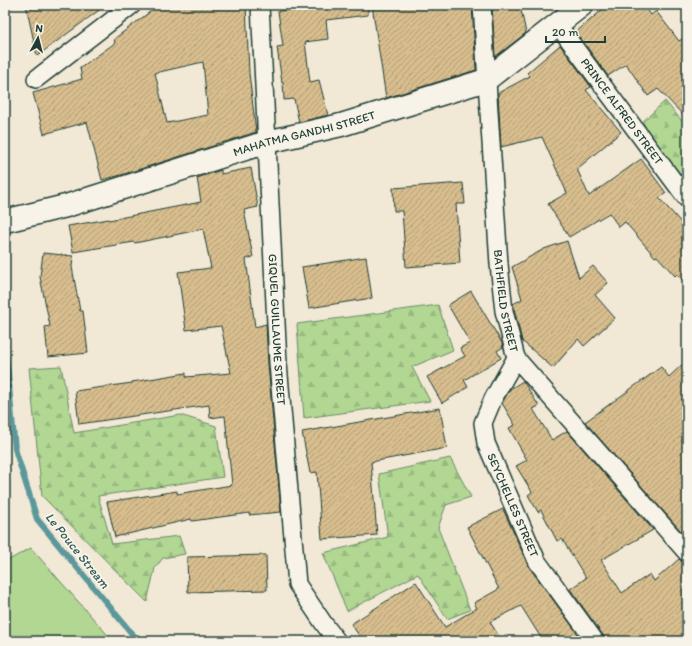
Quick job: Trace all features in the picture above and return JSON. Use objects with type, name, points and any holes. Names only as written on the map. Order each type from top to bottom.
[{"type":"street","points":[[36,79],[132,5]]},
{"type":"street","name":"GIQUEL GUILLAUME STREET","points":[[260,5],[278,363],[296,584],[337,641]]},
{"type":"street","name":"BATHFIELD STREET","points":[[482,5],[499,264],[504,311],[516,358],[687,553]]},
{"type":"street","name":"MAHATMA GANDHI STREET","points":[[5,222],[66,206],[268,142],[341,125],[486,80],[582,5]]},
{"type":"street","name":"PRINCE ALFRED STREET","points":[[557,24],[687,199]]},
{"type":"street","name":"SEYCHELLES STREET","points":[[516,358],[493,399],[483,423],[486,443],[538,561],[595,641]]},
{"type":"street","points":[[324,624],[324,641]]},
{"type":"green space","points":[[665,101],[687,127],[687,184],[639,125]]},
{"type":"green space","points":[[438,305],[453,350],[412,367],[430,401],[304,418],[297,324]]},
{"type":"green space","points":[[61,366],[74,433],[180,415],[216,426],[223,477],[98,496],[112,544],[179,536],[185,554],[163,558],[155,568],[147,602],[42,496],[29,368]]},
{"type":"green space","points":[[450,458],[471,497],[446,505],[438,528],[470,610],[447,619],[418,574],[347,611],[323,553],[388,537],[379,474]]},
{"type":"green space","points":[[31,548],[113,641],[5,641],[5,562]]},
{"type":"building","points":[[26,5],[106,5],[37,56]]},
{"type":"building","points":[[159,5],[246,5],[249,73],[256,132],[102,180],[87,122],[44,134],[33,93],[82,79],[80,68],[115,43],[114,39]],"holes":[[[203,62],[208,115],[167,123],[155,73]]]},
{"type":"building","points":[[329,5],[368,5],[368,15],[326,20],[328,39],[305,42],[310,82],[319,80],[328,115],[299,122],[294,99],[284,100],[283,83],[277,47],[283,46],[278,11]]},
{"type":"building","points":[[372,5],[472,5],[476,70],[386,98]]},
{"type":"building","points":[[492,5],[520,5],[526,33],[495,57]]},
{"type":"building","points":[[608,5],[644,5],[651,15],[656,11],[679,41],[687,36],[687,119],[658,89],[648,96],[626,64],[608,76],[576,32]]},
{"type":"building","points":[[560,45],[591,87],[586,90],[621,132],[577,169],[589,196],[641,159],[666,193],[659,198],[687,229],[687,285],[677,274],[675,276],[657,256],[655,257],[625,222],[619,227],[609,213],[569,237],[548,204],[567,193],[542,137],[501,147],[498,93],[530,76],[527,73]]},
{"type":"building","points":[[251,168],[258,207],[244,210],[253,257],[246,259],[255,327],[266,324],[281,512],[249,515],[249,513],[192,521],[191,519],[115,537],[107,502],[177,491],[177,494],[232,485],[225,416],[210,418],[209,405],[79,424],[75,391],[132,383],[186,373],[186,377],[231,373],[221,326],[186,330],[178,272],[211,268],[203,229],[135,243],[73,252],[68,226],[109,220],[201,202],[197,178],[221,170],[221,174]]},
{"type":"building","points":[[463,183],[465,204],[456,204],[460,263],[406,267],[402,211],[394,211],[393,188]]},
{"type":"building","points":[[567,241],[579,278],[593,266],[608,283],[595,295],[615,318],[584,346],[578,339],[553,368],[522,341],[513,304],[522,299],[512,267],[544,249]]},
{"type":"building","points":[[43,253],[73,256],[72,267],[80,311],[83,311],[88,353],[48,357],[45,327],[50,326],[40,277]]},
{"type":"building","points":[[366,257],[372,298],[309,308],[302,267]]},
{"type":"building","points":[[471,291],[502,343],[503,347],[497,351],[501,358],[464,380],[468,387],[442,403],[427,377],[465,356],[460,348],[470,343],[448,305]]},
{"type":"building","points":[[687,360],[687,538],[585,422],[661,367],[669,377]]},
{"type":"building","points":[[523,381],[539,406],[533,409],[552,440],[567,431],[653,530],[601,560],[622,593],[650,574],[654,581],[679,559],[687,563],[687,641],[605,641],[603,635],[570,589],[586,578],[562,539],[557,541],[541,510],[538,512],[528,495],[532,492],[516,466],[527,460],[509,428],[515,425],[502,403],[510,389]]},
{"type":"building","points":[[440,408],[447,448],[371,462],[377,535],[322,539],[317,472],[310,473],[302,432]]},
{"type":"building","points":[[503,509],[529,567],[583,641],[543,641],[521,606],[490,622],[502,641],[363,641],[351,624],[416,582],[445,627],[477,608],[474,603],[499,589],[467,527]]},
{"type":"building","points":[[266,555],[267,590],[188,592],[187,557]]},
{"type":"waterway","name":"Le Pouce Stream","points":[[5,344],[15,449],[37,519],[138,641]]}]
